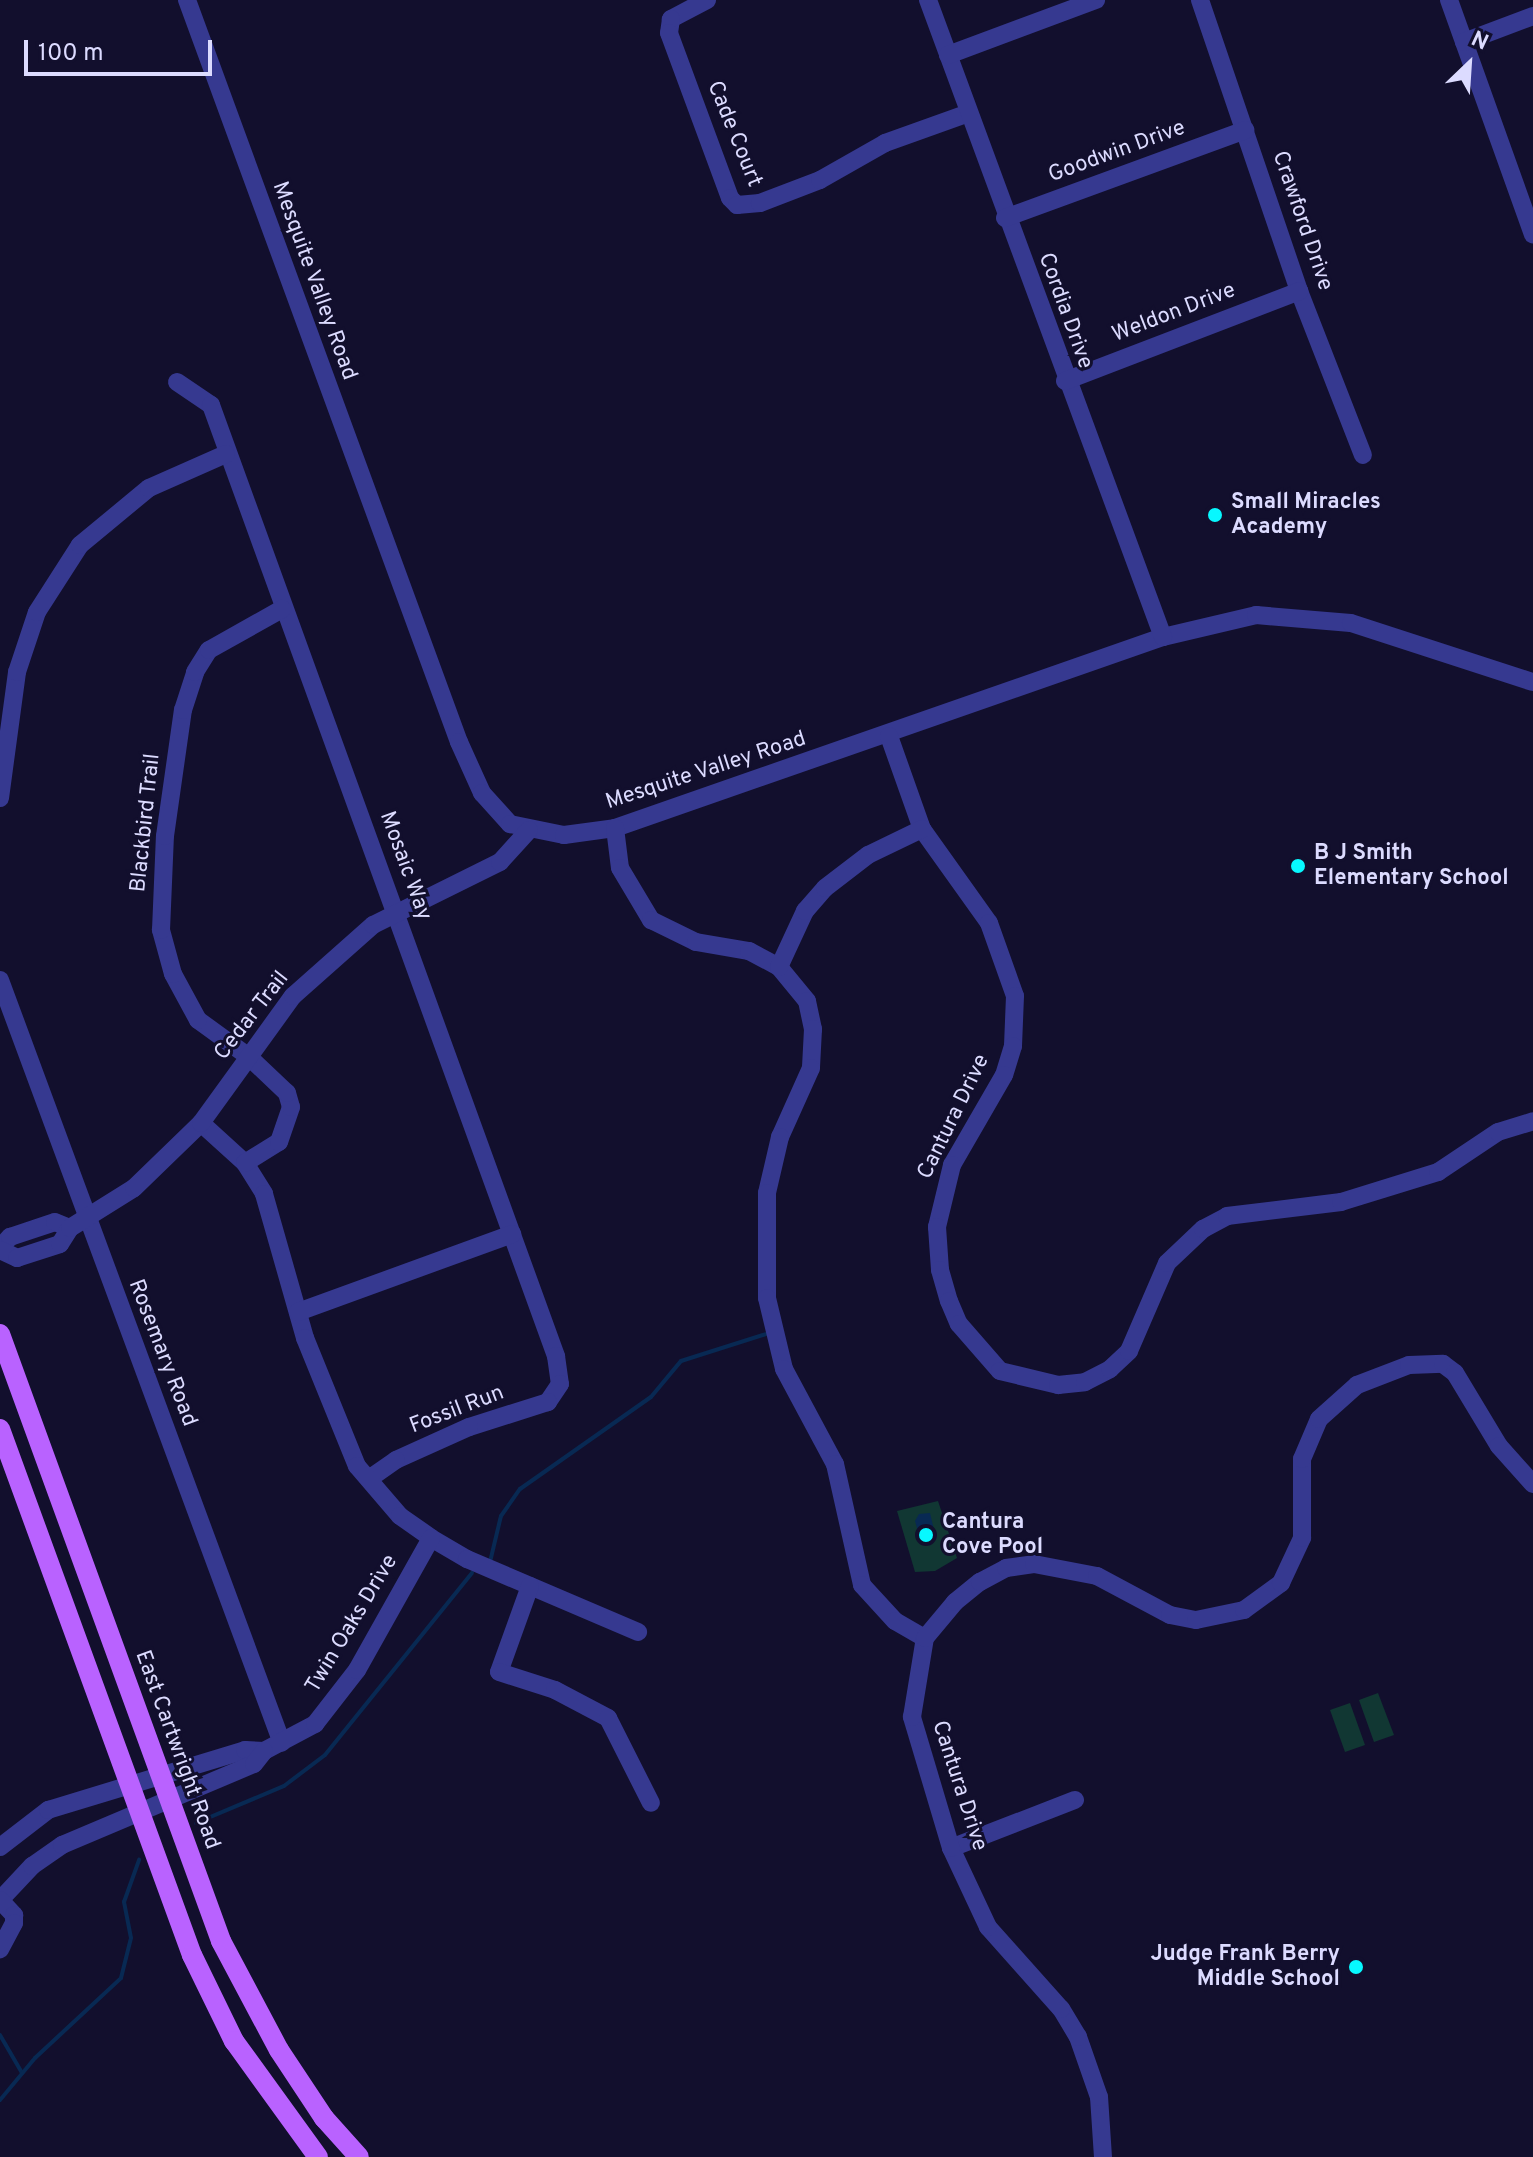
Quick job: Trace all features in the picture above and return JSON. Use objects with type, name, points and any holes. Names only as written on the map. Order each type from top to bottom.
[{"type":"main road","name":"East Cartwright Road","points":[[0,1334],[169,1803],[243,1986],[324,2118],[359,2157]]},
{"type":"main road","points":[[0,1429],[192,1955],[234,2041],[318,2157]]},
{"type":"street","name":"Mesquite Valley Road","points":[[187,0],[459,742],[494,809],[510,824],[564,835],[615,828],[889,736],[1163,637],[1256,615],[1299,615],[1351,623],[1533,682]]},
{"type":"street","name":"Cade Court","points":[[707,0],[671,19],[669,33],[730,198],[737,205],[760,203],[820,180],[885,143],[969,113]]},
{"type":"street","name":"Cordia Drive","points":[[928,0],[1065,381],[1163,637]]},
{"type":"street","points":[[948,55],[1096,0]]},
{"type":"street","name":"Crawford Drive","points":[[1200,0],[1299,291],[1363,455]]},
{"type":"street","points":[[1449,0],[1533,234]]},
{"type":"street","points":[[1464,42],[1533,16]]},
{"type":"street","name":"Goodwin Drive","points":[[1005,218],[1245,130]]},
{"type":"street","name":"Weldon Drive","points":[[1065,381],[1299,291]]},
{"type":"street","name":"Mosaic Way","points":[[177,382],[211,405],[282,609],[395,909],[556,1356],[560,1384]]},
{"type":"street","points":[[0,798],[17,672],[37,612],[80,545],[149,488],[226,454]]},
{"type":"street","name":"Blackbird Trail","points":[[245,1163],[279,1142],[291,1107],[287,1093],[249,1057],[198,1020],[173,974],[161,930],[165,836],[183,710],[195,672],[209,650],[282,609]]},
{"type":"street","name":"Cantura Drive","points":[[889,736],[922,829],[989,923],[1015,996],[1013,1046],[1004,1075],[952,1165],[937,1227],[940,1270],[959,1324],[1000,1371],[1058,1385],[1085,1382],[1110,1369],[1129,1351],[1167,1263],[1203,1229],[1227,1216],[1341,1202],[1438,1172],[1498,1132],[1533,1121]]},
{"type":"street","points":[[615,828],[620,868],[651,920],[696,942],[749,951],[779,967],[807,1001],[813,1029],[811,1068],[780,1137],[767,1193],[767,1298],[784,1369],[835,1464],[862,1585],[895,1621],[925,1638],[980,1582],[1006,1568],[1034,1564],[1097,1576],[1170,1615],[1196,1620],[1244,1610],[1281,1583],[1302,1538],[1302,1459],[1319,1419],[1357,1385],[1409,1365],[1443,1364],[1455,1373],[1499,1446],[1533,1484]]},
{"type":"street","points":[[779,967],[805,911],[825,888],[868,855],[922,829]]},
{"type":"street","name":"Cedar Trail","points":[[0,1249],[17,1258],[60,1244],[78,1224],[134,1188],[201,1123],[293,996],[395,909],[500,862],[529,830]]},
{"type":"street","name":"Rosemary Road","points":[[0,980],[78,1224],[282,1743]]},
{"type":"street","points":[[201,1123],[245,1163],[264,1194],[298,1312],[332,1412],[357,1466],[400,1516],[431,1538],[530,1586],[638,1632]]},
{"type":"street","points":[[298,1312],[512,1234]]},
{"type":"street","name":"Fossil Run","points":[[369,1479],[396,1460],[469,1427],[548,1402],[560,1384]]},
{"type":"street","name":"Twin Oaks Drive","points":[[0,1847],[48,1810],[245,1750],[264,1751],[315,1724],[338,1700],[431,1538]]},
{"type":"street","points":[[530,1586],[499,1672],[555,1690],[608,1718],[651,1803]]},
{"type":"street","name":"Cantura Drive","points":[[925,1638],[912,1717],[951,1848],[988,1927],[1051,1997],[1078,2037],[1099,2097],[1103,2157]]},
{"type":"street","name":"Twin Oaks Drive","points":[[0,1900],[32,1866],[62,1845],[169,1803],[254,1764],[264,1751]]},
{"type":"street","points":[[951,1848],[1075,1800]]},
{"type":"street","points":[[0,1900],[14,1915],[14,1923],[0,1949]]},
{"type":"green space","name":"Cantura Cove Pool","points":[[938,1501],[957,1558],[935,1571],[915,1572],[897,1511]]},
{"type":"green space","points":[[1378,1693],[1394,1735],[1374,1742],[1359,1700]]},
{"type":"green space","points":[[1350,1703],[1365,1745],[1345,1752],[1330,1710]]},
{"type":"water","points":[[930,1513],[936,1538],[929,1544],[921,1542],[915,1521],[919,1514]]},
{"type":"waterway","points":[[490,1562],[501,1516],[520,1489],[651,1397],[681,1361],[766,1334]]},
{"type":"waterway","points":[[196,1823],[284,1786],[325,1755],[472,1573]]},
{"type":"waterway","points":[[0,2100],[35,2058],[121,1978],[131,1938],[124,1902],[139,1860]]},
{"type":"waterway","points":[[0,2035],[22,2073]]},
{"type":"place","name":"Small Miracles Academy","points":[[1215,515]]},
{"type":"place","name":"B J Smith Elementary School","points":[[1298,866]]},
{"type":"place","name":"Cantura Cove Pool","points":[[926,1535]]},
{"type":"place","name":"Judge Frank Berry Middle School","points":[[1356,1967]]}]
